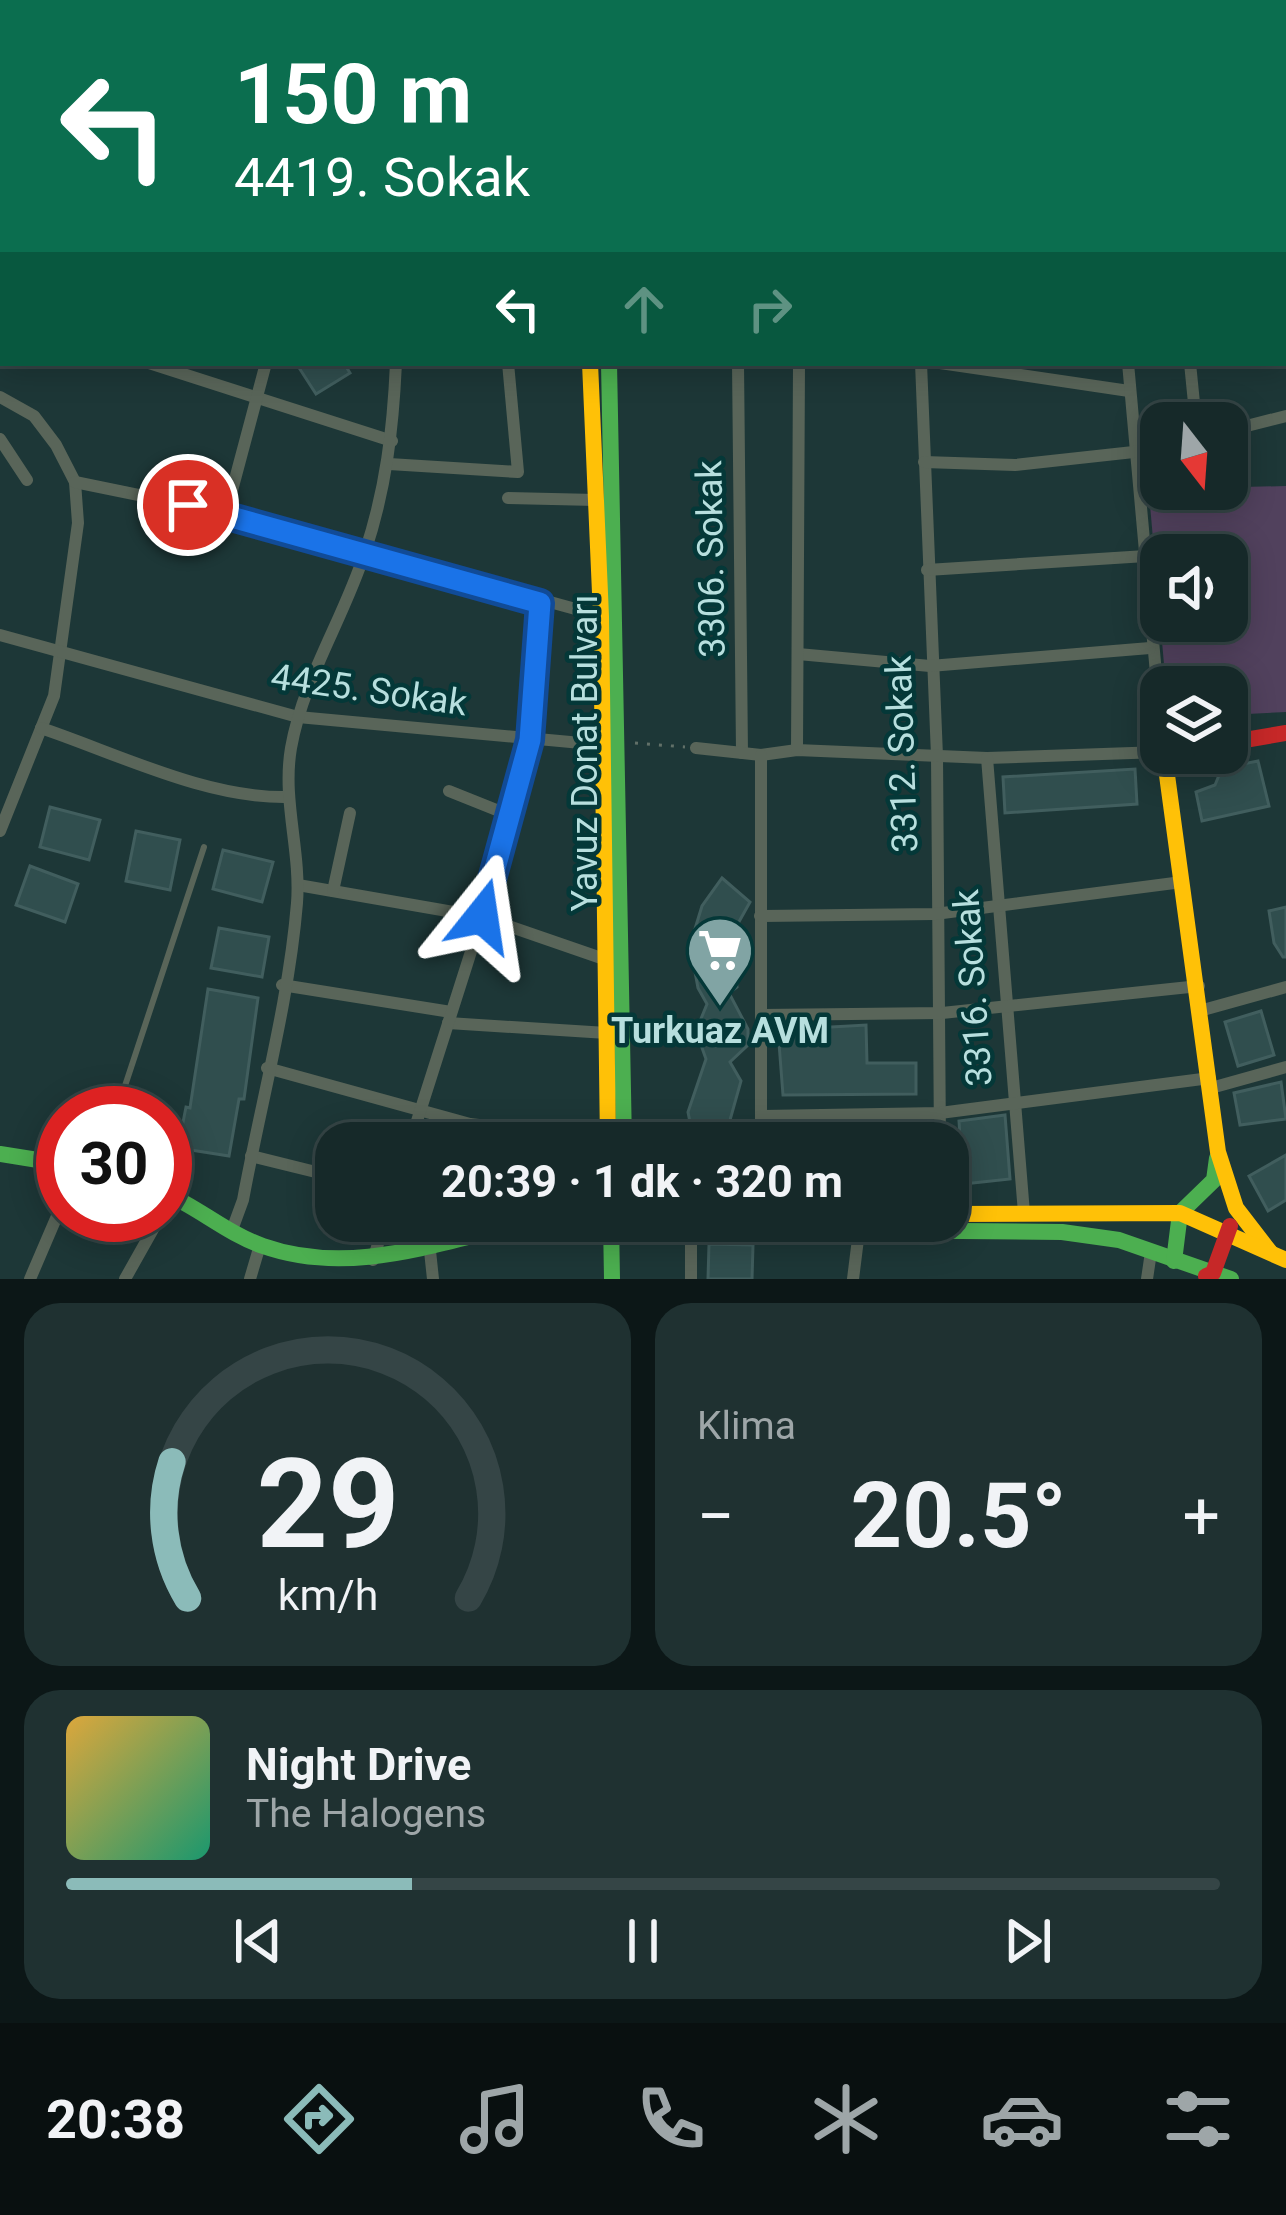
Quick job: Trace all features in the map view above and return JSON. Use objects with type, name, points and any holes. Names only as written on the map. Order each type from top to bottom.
[{"type":"street","points":[[157,366],[392,441]]},
{"type":"street","points":[[226,513],[265,366]]},
{"type":"street","points":[[232,1230],[251,1156],[298,885],[289,797],[298,717],[365,554],[392,441],[396,366]]},
{"type":"street","points":[[388,464],[518,472],[508,366]]},
{"type":"street","name":"Yavuz Donat Bulvarı","points":[[590,366],[601,616],[604,959],[612,1122]]},
{"type":"street","name":"Yavuz Donat Bulvarı","points":[[609,366],[613,1122]]},
{"type":"street","name":"3306. Sokak","points":[[738,366],[742,753]]},
{"type":"street","points":[[797,750],[799,366]]},
{"type":"street","name":"3312. Sokak","points":[[921,366],[929,666],[937,756],[940,1122]]},
{"type":"street","points":[[963,366],[1129,391]]},
{"type":"street","points":[[1128,366],[1144,534]]},
{"type":"street","points":[[1190,366],[1194,402]]},
{"type":"street","points":[[0,398],[34,416],[75,482],[78,523],[62,653],[41,728],[0,831]]},
{"type":"street","points":[[1248,426],[1286,416]]},
{"type":"street","points":[[0,440],[27,480]]},
{"type":"street","points":[[925,462],[1015,465],[1138,455]]},
{"type":"street","points":[[75,482],[226,513],[540,603],[601,616]]},
{"type":"street","points":[[508,498],[596,500]]},
{"type":"street","points":[[927,570],[1140,556]]},
{"type":"street","points":[[417,1122],[482,916],[530,740],[540,603]]},
{"type":"street","name":"4425. Sokak","points":[[0,635],[298,717],[603,745]]},
{"type":"street","points":[[1150,642],[1152,666]]},
{"type":"street","points":[[798,654],[929,666],[1150,648]]},
{"type":"street","points":[[41,728],[224,789],[258,798],[289,797]]},
{"type":"street","points":[[1248,739],[1286,733]]},
{"type":"street","points":[[691,748],[761,755],[797,750],[987,758],[1140,754]]},
{"type":"street","points":[[761,755],[761,1122]]},
{"type":"street","name":"3316. Sokak","points":[[987,758],[1024,1213]]},
{"type":"street","points":[[1165,774],[1204,1010],[1218,1151],[1236,1208],[1278,1256]]},
{"type":"street","points":[[449,791],[509,815]]},
{"type":"street","points":[[333,891],[350,813]]},
{"type":"street","points":[[760,916],[935,914],[1181,882]]},
{"type":"street","points":[[298,885],[482,916],[604,959]]},
{"type":"street","points":[[282,985],[450,1018],[607,1034]]},
{"type":"street","points":[[760,1015],[942,1013],[1199,986]]},
{"type":"street","points":[[1204,1010],[1286,987]]},
{"type":"street","points":[[761,1116],[940,1114],[1211,1083],[1286,1067]]},
{"type":"street","points":[[267,1068],[463,1122]]},
{"type":"street","points":[[1174,1261],[1180,1213],[1214,1180],[1218,1151]]},
{"type":"street","points":[[0,1154],[36,1160]]},
{"type":"street","points":[[251,1156],[315,1172]]},
{"type":"street","points":[[969,1232],[1062,1232],[1119,1240],[1214,1277],[1236,1208]]},
{"type":"street","points":[[969,1214],[1180,1213],[1278,1256]]},
{"type":"street","points":[[192,1214],[260,1245],[373,1260],[459,1242]]},
{"type":"street","points":[[30,1279],[46,1242]]},
{"type":"street","points":[[125,1279],[145,1242]]},
{"type":"street","points":[[362,1279],[379,1242]]},
{"type":"street","points":[[612,1279],[613,1242]]},
{"type":"street","points":[[853,1279],[858,1242]]},
{"type":"street","points":[[691,1244],[691,1279]]},
{"type":"street","points":[[250,1279],[260,1245]]},
{"type":"street","points":[[430,1251],[433,1279]]},
{"type":"street","points":[[1147,1279],[1151,1252]]},
{"type":"lane","points":[[125,1086],[204,847]]},
{"type":"path","points":[[624,742],[691,748]]},
{"type":"shaded area","points":[[1286,486],[1286,712],[1248,714],[1248,666],[1164,666],[1162,642],[1248,642],[1248,534],[1153,534],[1150,510],[1248,510],[1248,487]]},
{"type":"building","points":[[298,366],[346,366],[350,373],[316,394]]},
{"type":"building","points":[[1258,761],[1269,806],[1202,821],[1196,792],[1215,785],[1220,774],[1248,774],[1248,763]]},
{"type":"building","points":[[1135,769],[1137,804],[1005,813],[1003,777]]},
{"type":"building","points":[[50,807],[100,820],[89,860],[40,847]]},
{"type":"building","points":[[136,831],[180,840],[170,890],[126,881]]},
{"type":"building","points":[[223,850],[273,862],[262,902],[213,889]]},
{"type":"building","points":[[30,866],[78,884],[65,922],[16,905]]},
{"type":"building","name":"Turkuaz AVM","points":[[722,878],[750,902],[731,936],[737,987],[729,993],[748,1029],[748,1045],[730,1062],[741,1081],[731,1122],[690,1122],[688,1112],[706,1059],[696,1031],[707,1004],[698,988],[690,945],[702,906]]},
{"type":"building","points":[[1286,907],[1283,957],[1274,943],[1269,911]]},
{"type":"building","points":[[219,928],[269,937],[262,977],[211,968]]},
{"type":"building","points":[[208,989],[258,998],[244,1099],[239,1099],[229,1156],[192,1150],[192,1095]]},
{"type":"building","points":[[1261,1011],[1274,1055],[1238,1066],[1225,1022]]},
{"type":"building","points":[[866,1025],[867,1063],[916,1063],[916,1094],[783,1095],[778,1030]]},
{"type":"building","points":[[1281,1082],[1286,1119],[1240,1125],[1234,1093]]},
{"type":"building","points":[[1005,1115],[1010,1179],[969,1183],[969,1122],[959,1121]]},
{"type":"building","points":[[1286,1155],[1286,1200],[1268,1211],[1249,1176]]},
{"type":"building","points":[[709,1244],[753,1245],[752,1279],[708,1279]]},
{"type":"traffic: fast","points":[[609,366],[624,1122]]},
{"type":"traffic: fast","points":[[0,1154],[36,1160]]},
{"type":"traffic: fast","points":[[1174,1261],[1180,1213],[1214,1180],[1217,1158]]},
{"type":"traffic: fast","points":[[192,1208],[250,1241],[295,1254],[359,1258],[447,1242]]},
{"type":"traffic: fast","points":[[969,1231],[1062,1232],[1119,1240],[1231,1279]]},
{"type":"traffic: fast","points":[[611,1242],[612,1279]]},
{"type":"traffic: slow","points":[[590,366],[601,616],[608,1122]]},
{"type":"traffic: slow","points":[[1167,774],[1218,1152],[1236,1208],[1270,1252]]},
{"type":"traffic: slow","points":[[969,1214],[1180,1213],[1286,1260]]},
{"type":"traffic: jam","points":[[1248,739],[1286,733]]},
{"type":"traffic: jam","points":[[1206,1276],[1213,1273],[1230,1226]]},
{"type":"place","name":"Turkuaz AVM","points":[[720,1009]]},
{"type":"route","points":[[188,505],[540,603],[530,740],[482,916]]}]
